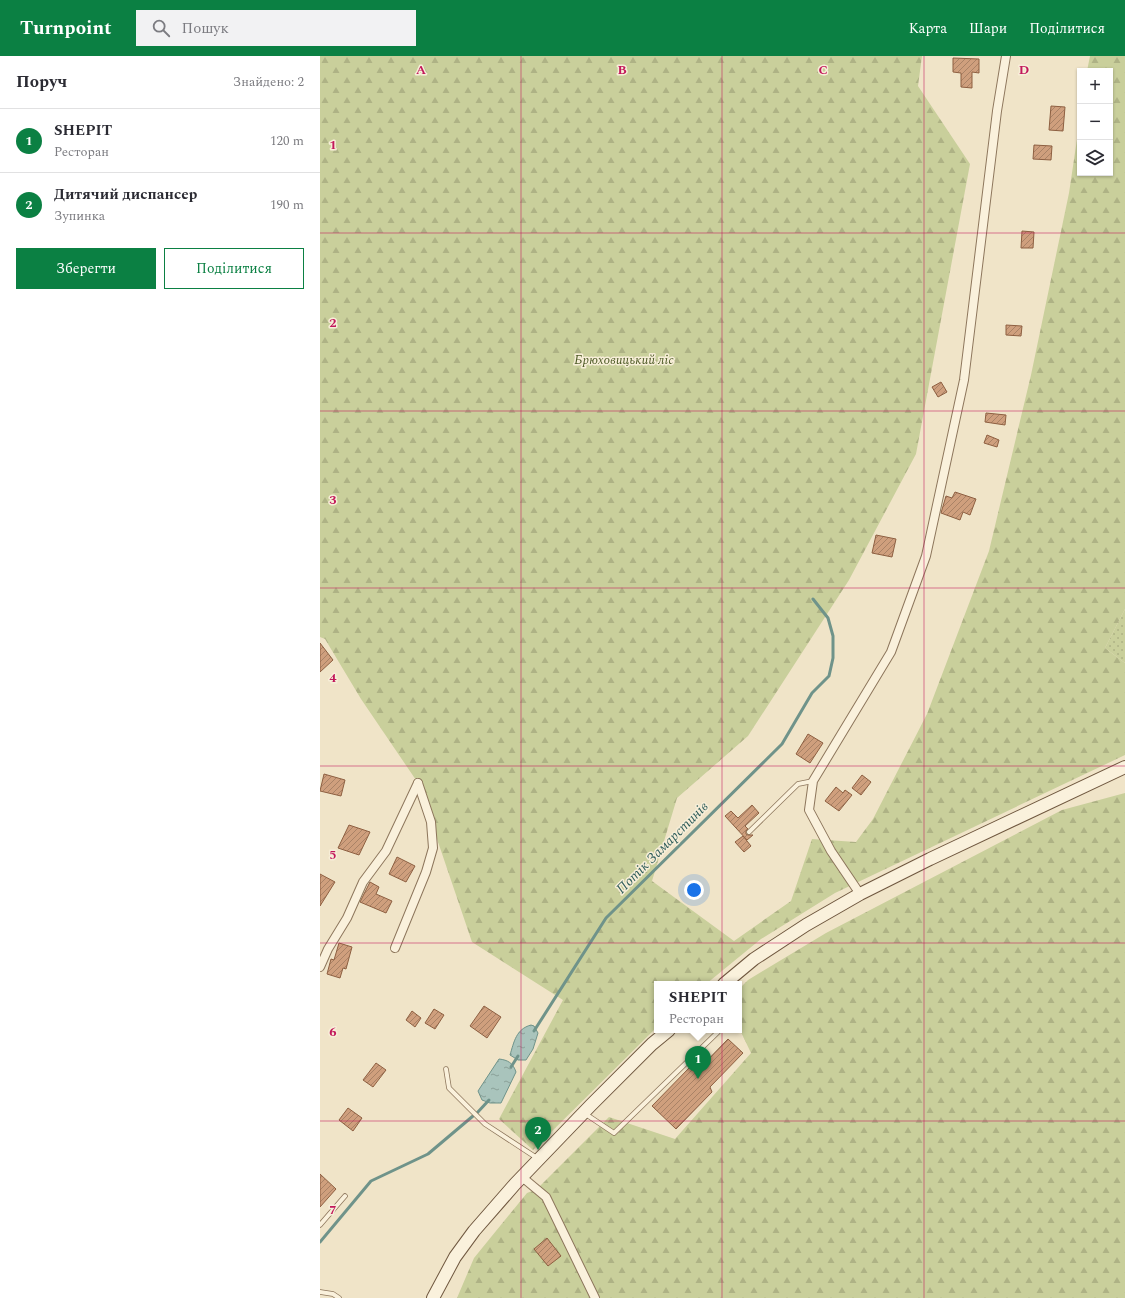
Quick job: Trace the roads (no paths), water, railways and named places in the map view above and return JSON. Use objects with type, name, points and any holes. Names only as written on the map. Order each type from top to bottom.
[{"type":"main road","points":[[728,981],[754,959],[806,925],[860,894],[930,858],[1125,768]]},
{"type":"main road","points":[[433,1298],[455,1257],[474,1231],[539,1159],[652,1044],[665,1033]]},
{"type":"street","points":[[860,894],[831,851],[809,810],[813,780],[891,652],[926,556],[964,380],[997,111],[1006,56]]},
{"type":"street","points":[[320,967],[328,949],[347,918],[363,882],[386,851],[418,783],[431,822],[432,848],[426,872],[395,948]]},
{"type":"street","points":[[522,1177],[546,1197],[594,1298]]},
{"type":"lane","points":[[749,832],[798,784],[813,780]]},
{"type":"lane","points":[[584,1113],[614,1132],[717,1033]]},
{"type":"lane","points":[[446,1069],[450,1088],[485,1124],[539,1159]]},
{"type":"lane","points":[[320,1225],[345,1196]]},
{"type":"lane","points":[[320,1292],[333,1294],[339,1298]]},
{"type":"water","points":[[531,1025],[534,1026],[538,1033],[533,1049],[526,1060],[518,1060],[510,1055],[514,1041],[522,1030]]},
{"type":"water","points":[[499,1059],[510,1062],[516,1072],[501,1103],[490,1103],[482,1100],[478,1091]]},
{"type":"waterway","name":"Потік Замарстинів","points":[[534,1031],[606,918],[782,744],[812,693],[829,676],[833,658],[833,636],[828,618],[813,599]]},
{"type":"waterway","name":"Потік Замарстинів","points":[[511,1067],[518,1056]]},
{"type":"waterway","name":"Потік Замарстинів","points":[[477,1113],[489,1100]]},
{"type":"waterway","name":"Потік Замарстинів","points":[[320,1242],[371,1181],[428,1154],[473,1116]]},
{"type":"place","name":"SHEPIT","points":[[698,1079]]},
{"type":"place","name":"Дитячий диспансер","points":[[538,1150]]},
{"type":"park label","name":"Брюховицький ліс","points":[[624,359]]}]
